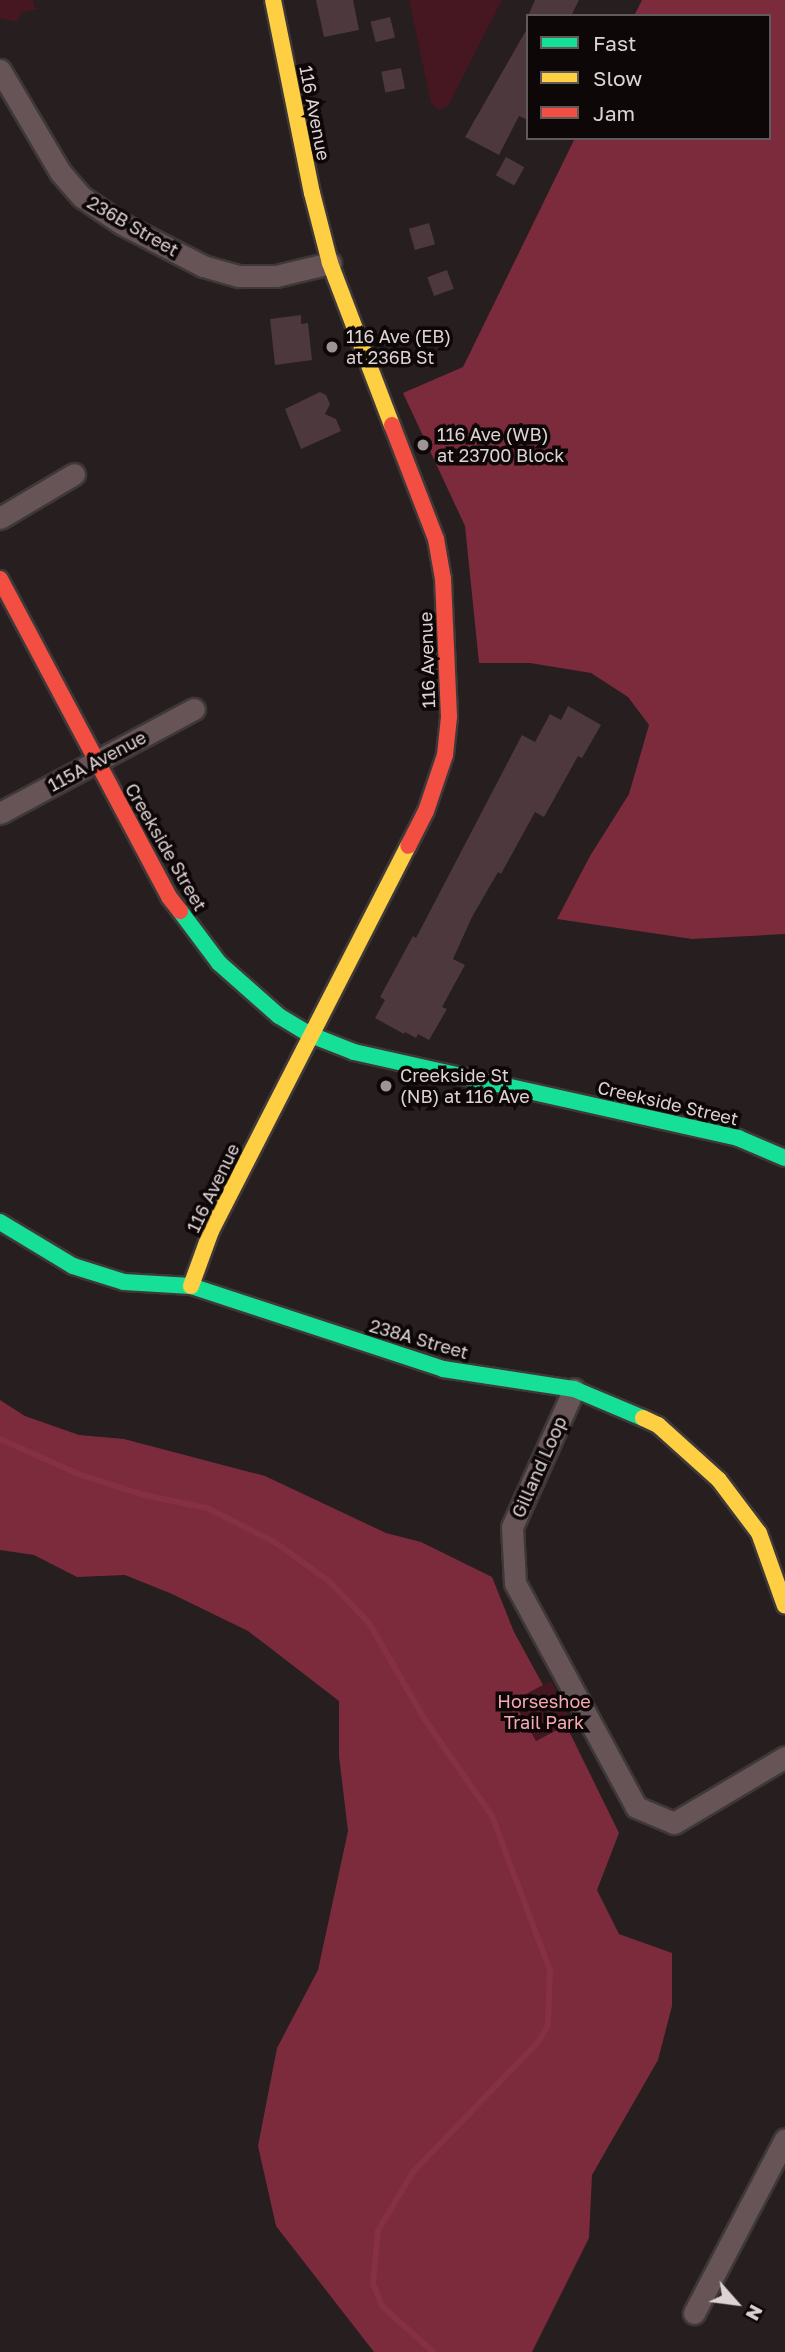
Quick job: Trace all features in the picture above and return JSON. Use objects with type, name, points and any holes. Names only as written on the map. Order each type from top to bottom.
[{"type":"street","name":"116 Avenue","points":[[191,1286],[211,1231],[426,811],[445,755],[449,717],[443,579],[436,539],[330,263],[312,193],[273,0]]},
{"type":"street","name":"236B Street","points":[[0,70],[60,172],[82,197],[122,224],[203,266],[229,274],[276,276],[330,263]]},
{"type":"street","points":[[0,518],[74,474]]},
{"type":"street","name":"Creekside Street","points":[[0,579],[169,897],[203,945],[245,989],[279,1017],[312,1035],[354,1052],[738,1138],[785,1158]]},
{"type":"street","name":"115A Avenue","points":[[0,813],[194,709]]},
{"type":"street","name":"238A Street","points":[[0,1222],[73,1266],[124,1282],[191,1286],[443,1370],[574,1389],[658,1425],[719,1480],[759,1534],[785,1606]]},
{"type":"street","name":"Gilland Loop","points":[[574,1389],[512,1527],[515,1583],[636,1807],[674,1823],[785,1757]]},
{"type":"street","points":[[694,2313],[785,2139]]},
{"type":"green space","points":[[0,0],[33,0],[35,8],[42,8],[21,13],[17,22],[0,18]]},
{"type":"green space","points":[[409,0],[502,0],[448,106],[439,110],[431,103]]},
{"type":"green space","name":"Horseshoe Trail Park","points":[[551,1681],[572,1722],[534,1741],[514,1700]]},
{"type":"shaded area","points":[[642,0],[785,0],[785,934],[692,939],[557,919],[590,856],[629,794],[649,725],[628,697],[591,673],[530,663],[479,663],[465,526],[403,393],[463,367],[574,140],[771,140],[771,14],[635,14]]},
{"type":"shaded area","points":[[0,1400],[25,1416],[79,1435],[124,1439],[265,1476],[386,1533],[421,1542],[492,1577],[514,1632],[543,1685],[513,1701],[536,1741],[566,1725],[619,1833],[597,1890],[619,1934],[672,1953],[672,2006],[658,2060],[592,2175],[589,2238],[532,2352],[374,2352],[276,2226],[258,2146],[277,2048],[318,1970],[348,1831],[339,1756],[339,1701],[248,1631],[172,1594],[125,1575],[77,1577],[34,1555],[0,1550]]},
{"type":"building","points":[[316,0],[353,0],[359,30],[324,37]]},
{"type":"building","points":[[535,0],[579,0],[572,14],[529,14]]},
{"type":"building","points":[[390,17],[395,37],[376,42],[371,22]]},
{"type":"building","points":[[526,30],[526,119],[519,116],[499,155],[465,137]]},
{"type":"building","points":[[401,68],[405,89],[385,92],[381,72]]},
{"type":"building","points":[[506,157],[524,167],[514,186],[496,175]]},
{"type":"building","points":[[429,223],[435,244],[415,250],[409,229]]},
{"type":"building","points":[[447,270],[454,289],[434,296],[427,277]]},
{"type":"building","points":[[301,315],[301,324],[308,323],[312,360],[275,365],[270,319]]},
{"type":"building","points":[[320,392],[326,395],[330,404],[325,414],[336,419],[341,431],[301,449],[285,409]]},
{"type":"building","points":[[568,706],[601,725],[582,758],[578,756],[544,817],[535,812],[501,874],[498,872],[472,917],[453,959],[465,965],[442,1007],[447,1009],[429,1040],[418,1034],[416,1038],[405,1032],[404,1034],[375,1018],[385,1000],[380,997],[413,936],[416,938],[522,735],[535,742],[550,714],[561,720]]},
{"type":"waterway","points":[[0,1439],[81,1475],[144,1495],[207,1508],[273,1541],[329,1581],[369,1623],[425,1720],[492,1816],[550,1970],[548,2025],[539,2041],[413,2172],[378,2231],[373,2284],[383,2307],[433,2352]]},
{"type":"traffic: fast","points":[[180,911],[219,963],[279,1016],[311,1035],[354,1052],[738,1138],[785,1158]]},
{"type":"traffic: fast","points":[[0,1222],[73,1266],[124,1282],[191,1286],[443,1369],[574,1389],[643,1418]]},
{"type":"traffic: slow","points":[[273,0],[312,193],[330,263],[392,425]]},
{"type":"traffic: slow","points":[[191,1286],[211,1231],[408,846]]},
{"type":"traffic: slow","points":[[643,1418],[658,1425],[719,1480],[759,1533],[785,1606]]},
{"type":"traffic: jam","points":[[392,425],[436,539],[443,579],[449,717],[445,755],[426,811],[408,846]]},
{"type":"traffic: jam","points":[[0,579],[169,897],[180,911]]},
{"type":"place","name":"116 Ave (EB) at 236B St","points":[[332,347]]},
{"type":"place","name":"116 Ave (WB) at 23700 Block","points":[[423,445]]},
{"type":"place","name":"Creekside St (NB) at 116 Ave","points":[[386,1086]]}]
